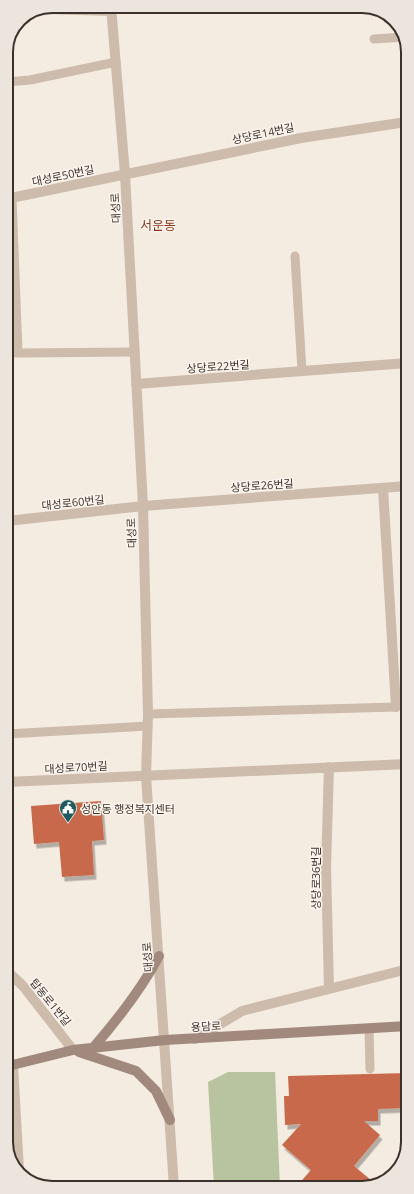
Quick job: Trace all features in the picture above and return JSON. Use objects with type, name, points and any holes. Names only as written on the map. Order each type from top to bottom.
[{"type":"main road","points":[[93,1048],[134,999],[146,981],[159,956]]},
{"type":"main road","name":"용담로","points":[[13,1064],[73,1050],[165,1040],[401,1027]]},
{"type":"main road","points":[[73,1050],[136,1071],[156,1091],[170,1120]]},
{"type":"street","name":"대성로","points":[[111,13],[125,174],[143,506],[148,714],[146,776],[174,1181]]},
{"type":"street","name":"상당로14번길","points":[[125,174],[301,138],[401,123]]},
{"type":"street","name":"대성로50번길","points":[[13,198],[125,174]]},
{"type":"street","name":"상당로22번길","points":[[136,384],[401,363]]},
{"type":"street","name":"상당로26번길","points":[[143,506],[401,486]]},
{"type":"street","points":[[383,488],[396,707]]},
{"type":"street","name":"대성로60번길","points":[[13,520],[143,506]]},
{"type":"street","points":[[146,776],[401,764]]},
{"type":"street","name":"상당로36번길","points":[[329,767],[326,867],[330,988]]},
{"type":"street","name":"대성로70번길","points":[[13,782],[146,776]]},
{"type":"street","points":[[195,1039],[242,1011],[401,971]]},
{"type":"street","name":"탑동로1번길","points":[[13,977],[23,986],[73,1050]]},
{"type":"street","points":[[13,1100],[18,1161]]},
{"type":"lane","points":[[374,39],[398,37]]},
{"type":"lane","points":[[13,81],[30,80],[116,62]]},
{"type":"lane","points":[[295,256],[302,371]]},
{"type":"lane","points":[[13,267],[18,353]]},
{"type":"lane","points":[[13,353],[135,352]]},
{"type":"lane","points":[[148,714],[396,707]]},
{"type":"lane","points":[[13,734],[148,726]]},
{"type":"lane","points":[[369,1029],[370,1069]]},
{"type":"green space","points":[[228,1072],[275,1072],[280,1181],[214,1181],[208,1082]]},
{"type":"building","name":"성안동 행정복지센터","points":[[101,801],[104,840],[92,841],[94,875],[62,877],[59,842],[34,844],[31,806]]},
{"type":"building","points":[[401,1073],[401,1108],[378,1109],[378,1121],[364,1121],[380,1135],[354,1166],[371,1180],[301,1181],[311,1170],[282,1145],[301,1124],[285,1125],[284,1096],[289,1096],[288,1076]]},
{"type":"place","name":"성안동 행정복지센터","points":[[68,823]]},
{"type":"district","name":"서운동","points":[[158,225]]}]
